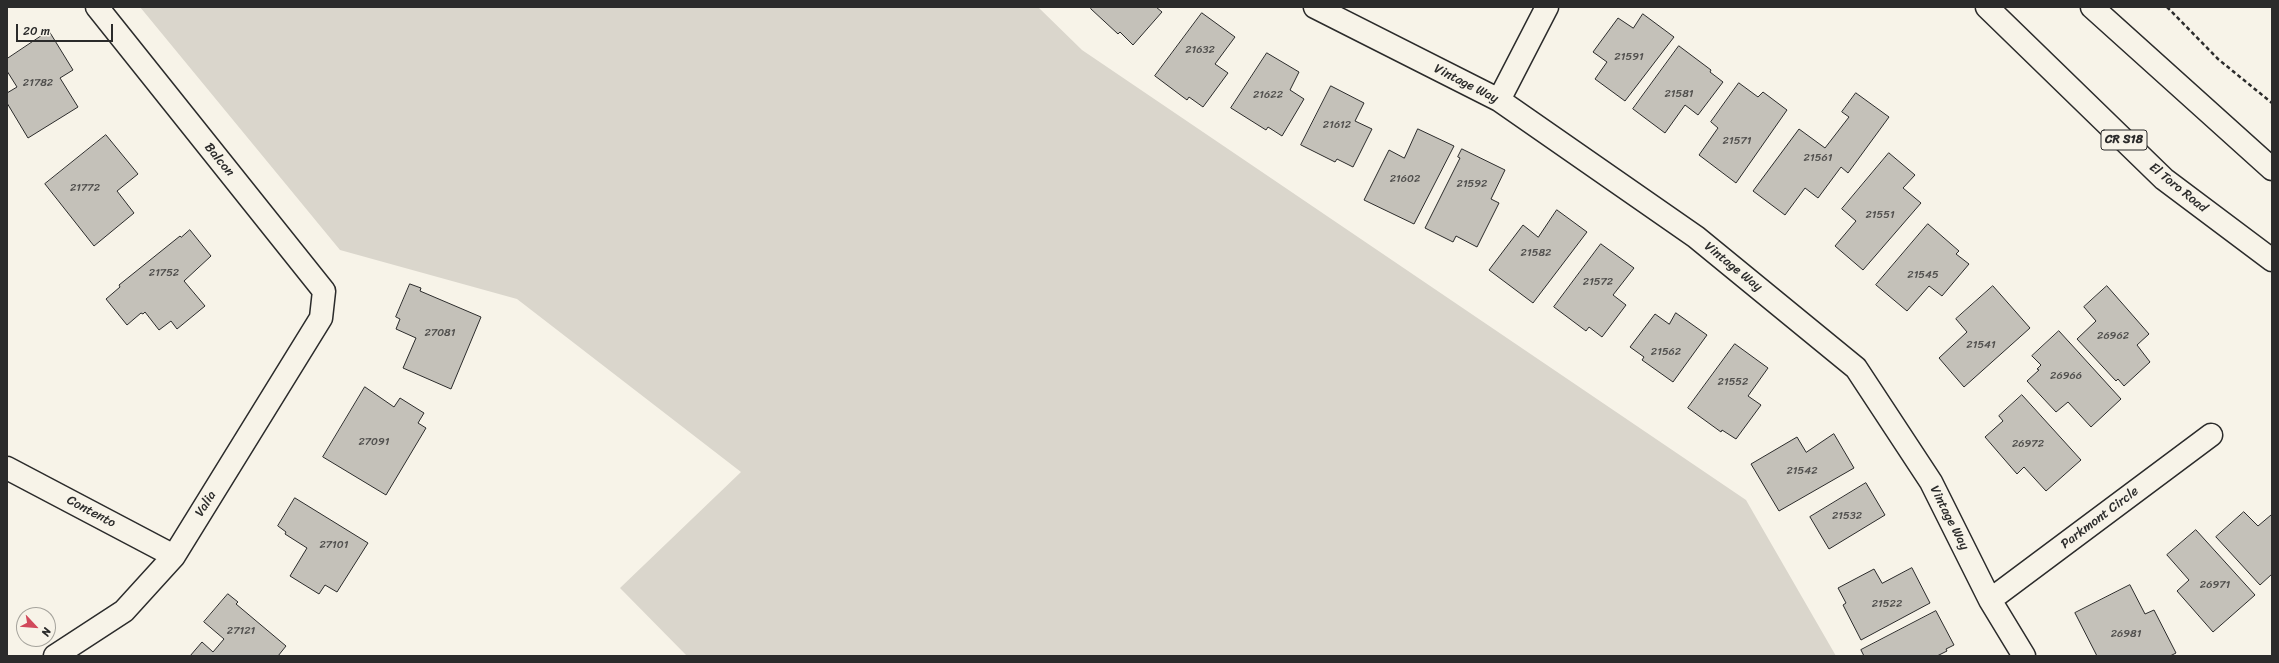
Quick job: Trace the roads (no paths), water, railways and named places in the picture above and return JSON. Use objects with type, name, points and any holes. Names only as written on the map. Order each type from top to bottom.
[{"type":"street","name":"Balcon","points":[[96,7],[324,291],[321,318]]},
{"type":"street","name":"Vintage Way","points":[[1315,7],[1499,100],[1696,237],[1856,368],[1931,482],[1990,600],[2024,656]]},
{"type":"street","points":[[1499,100],[1548,7]]},
{"type":"street","name":"El Toro Road","points":[[1987,7],[2164,179],[2272,260]]},
{"type":"street","points":[[2092,7],[2272,169]]},
{"type":"street","name":"Valia","points":[[55,656],[124,611],[174,556],[321,318]]},
{"type":"street","name":"Parkmont Circle","points":[[1990,600],[2211,435]]},
{"type":"street","name":"Contento","points":[[7,468],[174,556]]}]
